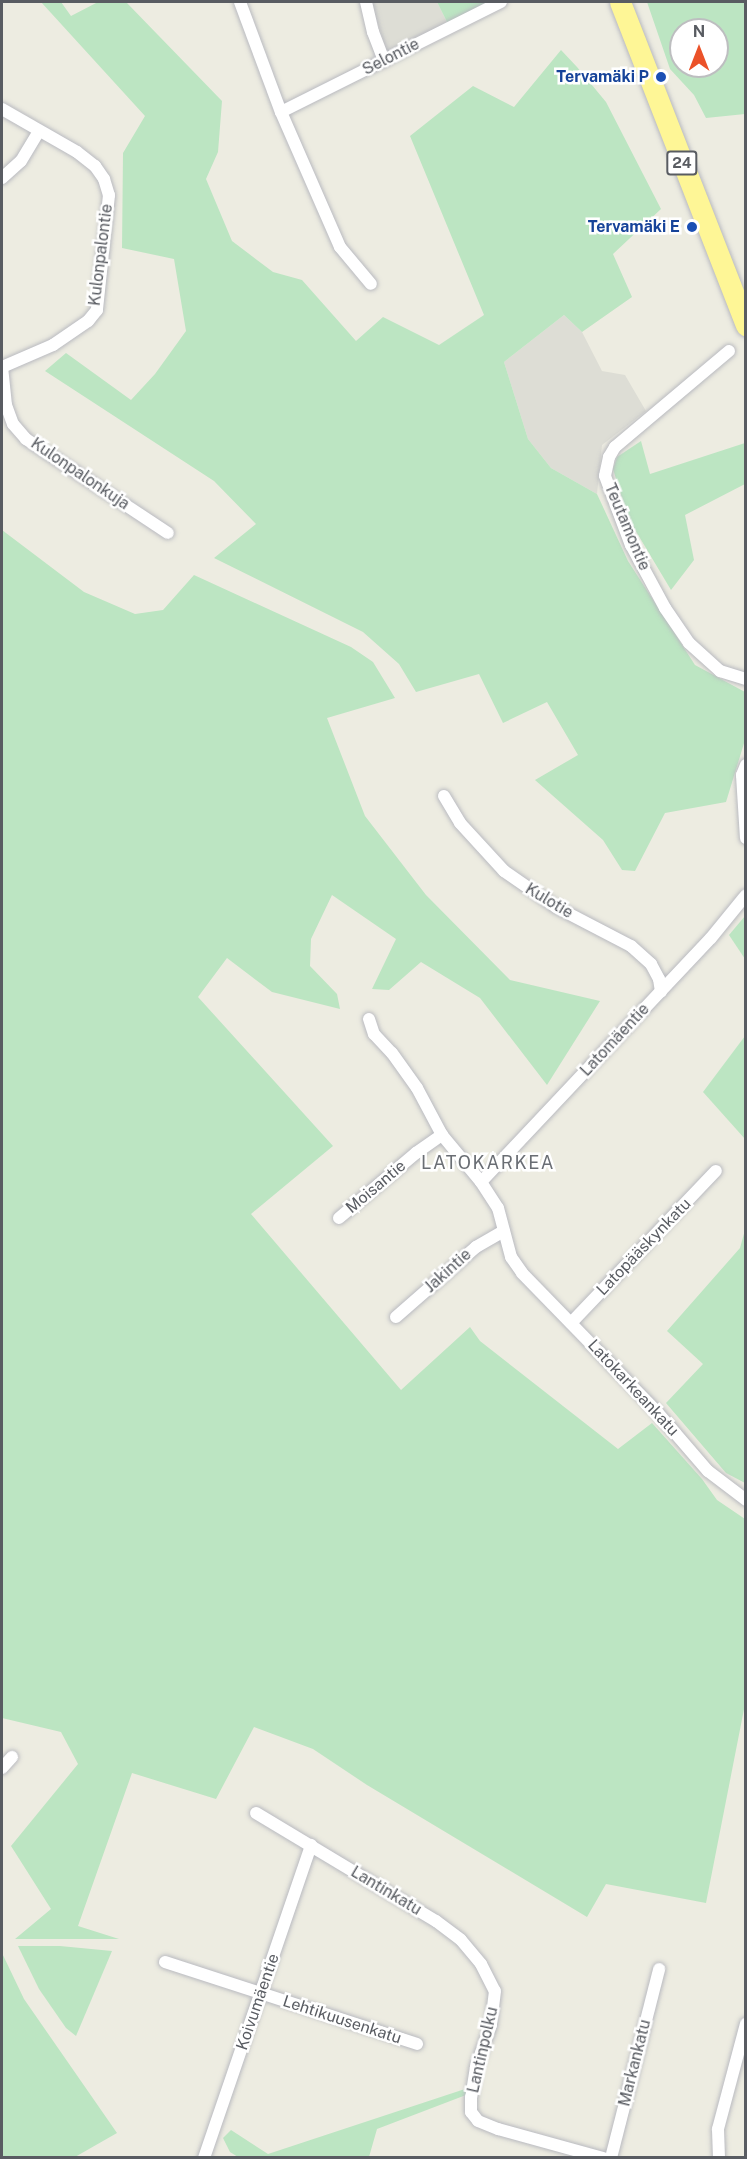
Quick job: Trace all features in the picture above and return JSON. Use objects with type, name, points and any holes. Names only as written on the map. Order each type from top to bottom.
[{"type":"highway","name":"24","points":[[620,2],[746,325]]},
{"type":"street","points":[[240,2],[281,112],[340,247],[371,284]]},
{"type":"street","points":[[366,2],[373,32],[384,61]]},
{"type":"street","name":"Selontie","points":[[281,112],[501,2]]},
{"type":"street","name":"Kulonpalontie","points":[[2,109],[77,152],[95,166],[104,179],[108,195],[97,310],[88,321],[53,345],[2,367]]},
{"type":"street","points":[[2,178],[21,161],[39,131]]},
{"type":"street","name":"Teutamontie","points":[[729,351],[615,447],[605,468],[605,476],[631,545],[665,608],[683,634],[720,670],[746,679]]},
{"type":"street","name":"Kulonpalonkuja","points":[[2,367],[6,405],[14,423],[26,439],[168,533]]},
{"type":"street","points":[[746,765],[742,775],[746,838]]},
{"type":"street","name":"Kulotie","points":[[444,796],[460,823],[504,871],[556,907],[631,946],[651,964],[659,979],[661,992]]},
{"type":"street","name":"Latomäentie","points":[[481,1182],[661,992],[746,895]]},
{"type":"street","name":"Latokarkeankatu","points":[[369,1019],[374,1034],[392,1053],[417,1088],[442,1135],[481,1182],[498,1208],[511,1257],[522,1273],[657,1412],[708,1471],[746,1500]]},
{"type":"street","name":"Moisantie","points":[[339,1218],[416,1153],[442,1135]]},
{"type":"street","name":"Latopääskynkatu","points":[[571,1323],[716,1171]]},
{"type":"street","name":"Jakintie","points":[[396,1317],[476,1246],[504,1231]]},
{"type":"street","points":[[2,1768],[12,1757]]},
{"type":"street","name":"Lantinkatu","points":[[256,1814],[436,1921],[461,1940],[481,1964],[495,1991]]},
{"type":"street","name":"Koivumäentie","points":[[204,2157],[311,1845]]},
{"type":"street","name":"Lehtikuusenkatu","points":[[165,1962],[417,2044]]},
{"type":"street","name":"Markankatu","points":[[611,2157],[659,1969]]},
{"type":"street","name":"Lantinpolku","points":[[495,1991],[491,2025],[476,2067],[471,2112],[478,2121],[498,2129],[603,2157]]},
{"type":"street","points":[[719,2157],[718,2129],[746,2024]]},
{"type":"shaded area","points":[[371,2],[437,2],[448,24],[388,55]]},
{"type":"shaded area","points":[[564,315],[582,332],[602,371],[625,375],[646,411],[602,445],[597,494],[551,468],[528,439],[504,362]]},
{"type":"green space","points":[[41,2],[61,2],[71,16],[98,2],[126,2],[222,101],[218,152],[206,179],[232,241],[273,272],[302,280],[356,341],[383,317],[439,345],[484,315],[410,136],[473,86],[514,107],[561,50],[577,67],[606,102],[661,209],[613,254],[632,297],[582,332],[564,315],[504,362],[528,439],[551,468],[597,494],[628,561],[695,665],[745,692],[745,740],[726,802],[665,813],[635,871],[622,870],[603,840],[535,780],[578,755],[547,702],[503,723],[479,674],[416,692],[399,664],[363,632],[214,558],[256,524],[214,481],[45,371],[66,353],[131,400],[155,374],[186,331],[174,259],[122,248],[123,153],[145,116]]},
{"type":"green space","points":[[437,2],[491,2],[448,24]]},
{"type":"green space","points":[[647,2],[745,2],[745,114],[706,118],[694,95],[678,78],[729,78],[729,18],[669,18],[669,66]]},
{"type":"green space","points":[[641,441],[650,474],[745,443],[745,484],[685,515],[694,560],[671,590],[628,518],[613,469],[617,457]]},
{"type":"green space","points":[[2,530],[84,592],[135,614],[163,610],[194,575],[351,647],[373,662],[395,698],[327,718],[365,816],[426,895],[510,980],[600,1001],[547,1085],[480,998],[421,962],[389,990],[372,989],[396,939],[332,895],[311,939],[310,966],[337,994],[340,1009],[272,992],[227,958],[198,997],[333,1146],[251,1214],[401,1390],[470,1327],[480,1341],[618,1449],[652,1423],[702,1479],[717,1500],[745,1519],[745,1704],[706,1903],[606,1884],[587,1917],[367,1785],[313,1749],[254,1727],[216,1799],[132,1773],[78,1926],[119,1939],[15,1939],[51,1909],[11,1846],[78,1764],[61,1732],[2,1718]]},
{"type":"green space","points":[[745,916],[745,959],[729,935]]},
{"type":"green space","points":[[746,1036],[745,1139],[703,1092]]},
{"type":"green space","points":[[745,1230],[745,1483],[726,1473],[666,1403],[703,1364],[667,1331],[740,1248]]},
{"type":"green space","points":[[18,1946],[60,1946],[112,1951],[76,2036],[66,2028],[39,1989]]},
{"type":"green space","points":[[2,1953],[24,1999],[117,2133],[75,2157],[2,2157]]},
{"type":"green space","points":[[468,2088],[466,2095],[377,2129],[369,2157],[238,2157],[230,2152],[223,2138],[231,2130],[268,2154]]},
{"type":"place","name":"Tervamäki P","points":[[661,77]]},
{"type":"place","name":"Tervamäki E","points":[[692,227]]},
{"type":"district","name":"LATOKARKEA","points":[[488,1163]]}]
